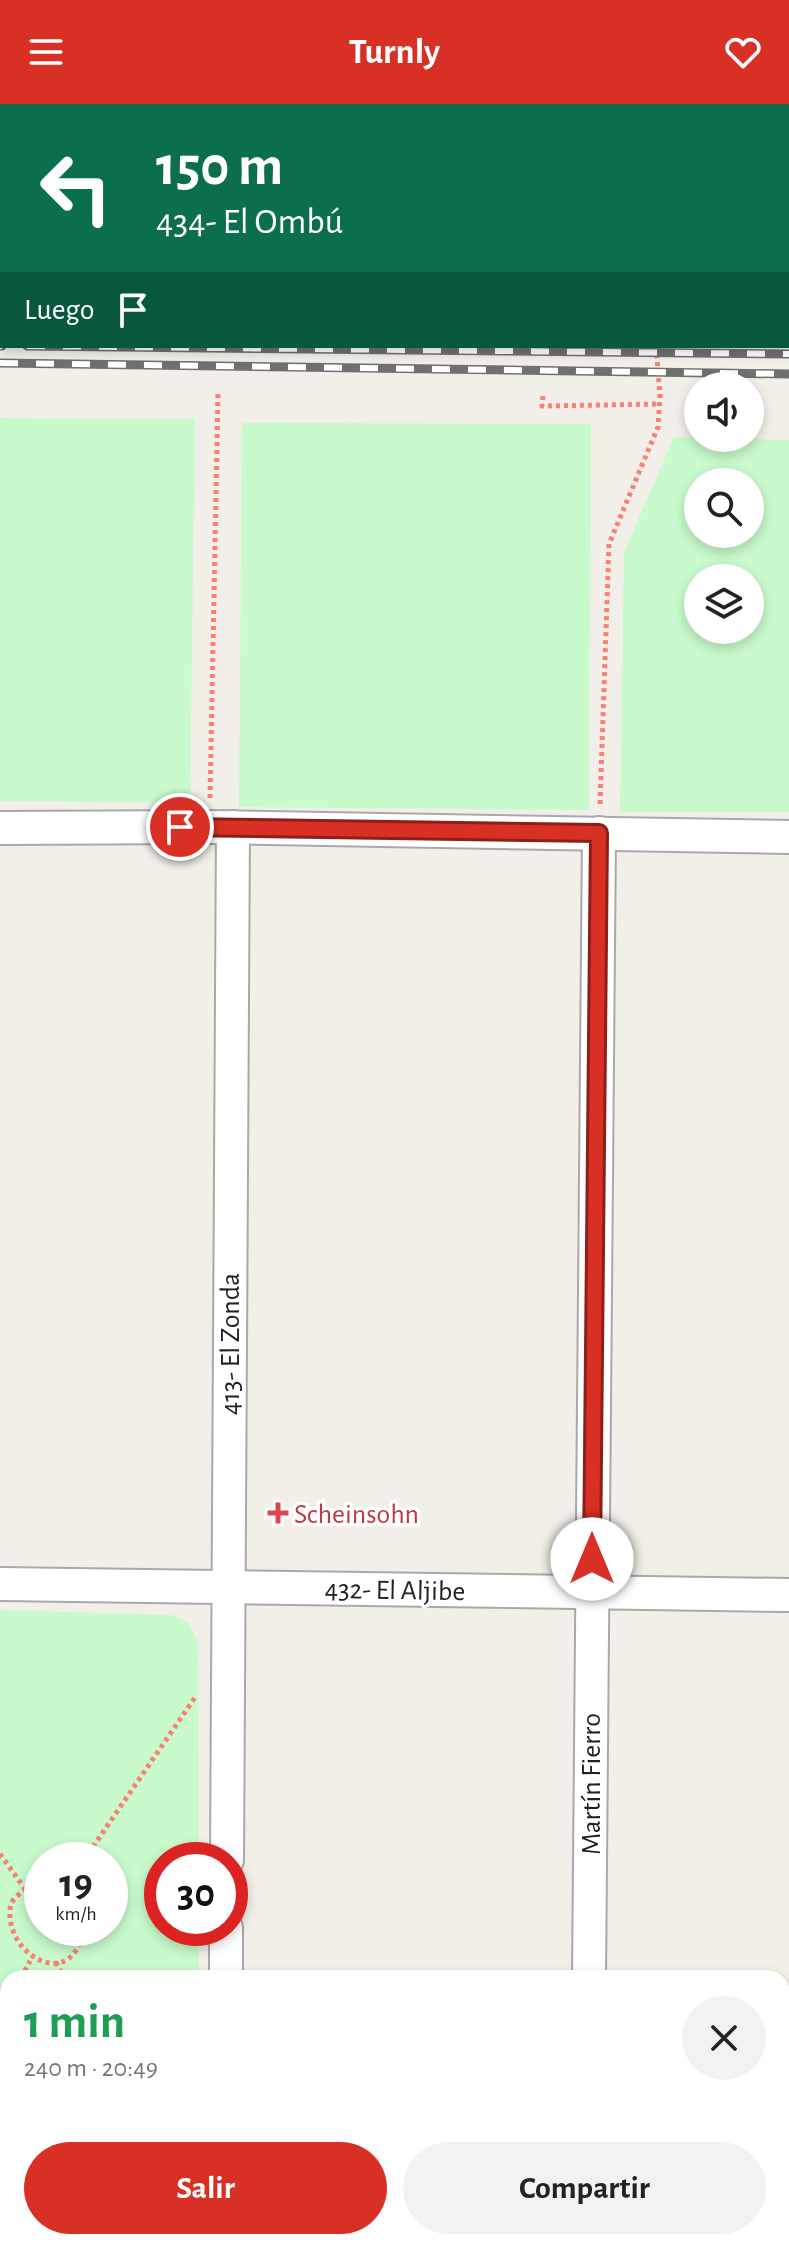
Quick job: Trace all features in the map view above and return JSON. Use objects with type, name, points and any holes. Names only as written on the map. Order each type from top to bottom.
[{"type":"street","points":[[0,828],[221,827],[789,837]]},
{"type":"street","name":"413- El Zonda","points":[[221,827],[227,1842]]},
{"type":"street","name":"Martín Fierro","points":[[589,1970],[599,833]]},
{"type":"street","name":"432- El Aljibe","points":[[0,1584],[789,1595]]},
{"type":"street","points":[[226,1946],[226,1970]]},
{"type":"path","points":[[599,833],[609,544],[658,427],[660,404],[656,348]]},
{"type":"path","points":[[218,392],[221,827]]},
{"type":"path","points":[[543,396],[542,406],[660,404]]},
{"type":"path","points":[[96,1842],[227,1650]]},
{"type":"path","points":[[0,1854],[24,1888]]},
{"type":"path","points":[[5,1933],[7,1908],[24,1890]]},
{"type":"path","points":[[19,1955],[30,1961],[56,1962],[68,1957],[77,1946]]},
{"type":"path","points":[[25,1970],[30,1961]]},
{"type":"path","points":[[56,1962],[60,1970]]},
{"type":"green space","points":[[0,418],[195,419],[190,803],[0,801]]},
{"type":"green space","points":[[242,423],[591,424],[589,810],[239,807]]},
{"type":"green space","points":[[674,437],[684,437],[684,452],[764,452],[764,439],[789,440],[789,812],[620,812],[624,552]]},
{"type":"green space","points":[[0,1610],[172,1615],[189,1623],[198,1642],[199,1842],[144,1842],[144,1946],[199,1946],[199,1970],[0,1970]]},
{"type":"railway","points":[[218,348],[789,354]]},
{"type":"railway","points":[[0,363],[789,374]]},
{"type":"place","name":"Scheinsohn","points":[[278,1513]]},
{"type":"route","points":[[180,827],[599,833],[592,1559]]}]
